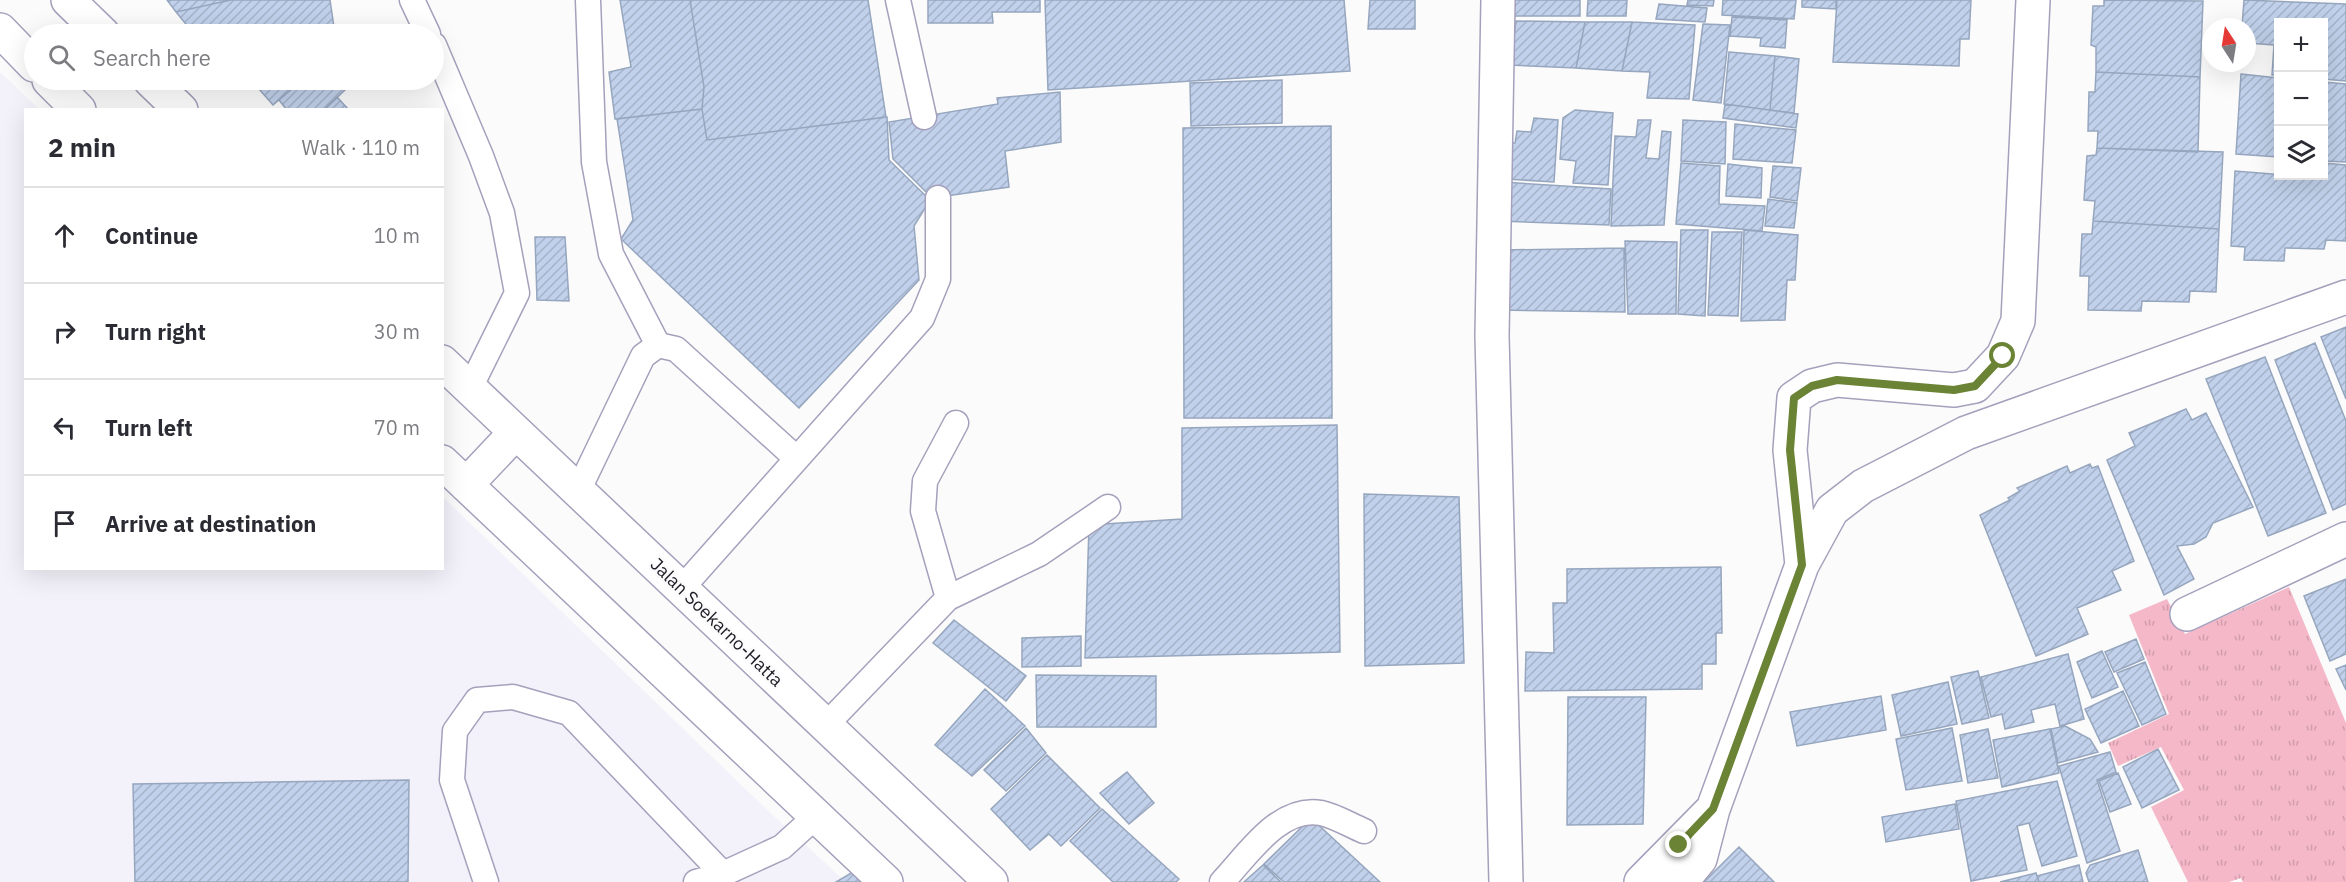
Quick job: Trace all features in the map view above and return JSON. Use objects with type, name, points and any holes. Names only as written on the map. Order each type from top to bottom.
[{"type":"main road","points":[[68,0],[93,24]]},
{"type":"main road","points":[[1498,0],[1492,336],[1506,882]]},
{"type":"main road","points":[[1802,565],[1790,450],[1794,398],[1812,386],[1837,380],[1954,390],[1975,386],[2003,356],[2018,321],[2033,0]]},
{"type":"main road","points":[[0,30],[24,55]]},
{"type":"main road","points":[[59,90],[77,108]]},
{"type":"main road","points":[[160,90],[179,108]]},
{"type":"main road","points":[[1681,882],[1700,859],[1713,809],[1802,565],[1832,510],[1863,486],[1966,434],[2346,297]]},
{"type":"main road","name":"Jalan Soekarno-Hatta","points":[[444,364],[991,882]]},
{"type":"main road","points":[[466,485],[516,432]]},
{"type":"main road","points":[[444,464],[886,882]]},
{"type":"main road","points":[[2187,614],[2346,539]]},
{"type":"main road","points":[[1641,882],[1713,809]]},
{"type":"lane","points":[[411,0],[423,24]]},
{"type":"lane","points":[[588,0],[594,162],[611,254],[658,345],[676,350],[796,458]]},
{"type":"lane","points":[[898,0],[924,117]]},
{"type":"lane","points":[[444,69],[502,213],[517,293],[470,388]]},
{"type":"lane","points":[[682,588],[922,318],[938,279],[938,198]]},
{"type":"lane","points":[[578,491],[643,356],[658,345]]},
{"type":"lane","points":[[948,598],[922,511],[925,481],[957,423]]},
{"type":"lane","points":[[825,726],[948,598],[1039,554],[1108,507]]},
{"type":"lane","points":[[486,882],[452,780],[455,731],[477,700],[513,697],[569,713],[723,874]]},
{"type":"lane","points":[[1222,882],[1282,820],[1302,814],[1320,813],[1364,831]]},
{"type":"lane","points":[[696,882],[723,874],[782,847],[815,817]]},
{"type":"shaded area","points":[[0,72],[38,108],[24,108],[24,570],[444,570],[444,498],[763,806],[846,882],[0,882]]},
{"type":"green space","points":[[2289,587],[2346,723],[2346,882],[2243,882],[2241,878],[2229,882],[2188,882],[2151,807],[2184,790],[2161,747],[2118,766],[2108,743],[2169,714],[2129,615],[2167,599],[2185,634]]},
{"type":"building","points":[[167,0],[231,0],[176,12]]},
{"type":"building","points":[[231,0],[330,0],[334,24],[186,24],[176,12]]},
{"type":"building","points":[[620,0],[690,0],[704,87],[702,109],[615,119],[609,72],[631,67]]},
{"type":"building","points":[[690,0],[868,0],[886,117],[707,140],[702,109],[704,87]]},
{"type":"building","points":[[928,0],[1040,0],[1040,12],[992,12],[993,23],[928,23]]},
{"type":"building","points":[[1045,0],[1344,0],[1350,71],[1048,90]]},
{"type":"building","points":[[1370,0],[1415,0],[1415,29],[1368,29]]},
{"type":"building","points":[[1505,0],[1580,0],[1580,16],[1506,16]]},
{"type":"building","points":[[1588,0],[1627,0],[1626,16],[1587,16]]},
{"type":"building","points":[[1688,0],[1714,0],[1713,6],[1687,5]]},
{"type":"building","points":[[1723,0],[1796,0],[1794,19],[1722,15]]},
{"type":"building","points":[[1802,0],[1836,0],[1836,9],[1802,7]]},
{"type":"building","points":[[1837,0],[1971,0],[1969,39],[1960,39],[1959,66],[1833,62]]},
{"type":"building","points":[[2104,0],[2203,1],[2200,77],[2096,72],[2096,47],[2091,45],[2093,6],[2104,6]]},
{"type":"building","points":[[2244,0],[2346,4],[2346,81],[2328,79],[2328,18],[2274,18],[2274,45],[2256,44],[2256,18],[2243,18]]},
{"type":"building","points":[[1659,4],[1707,8],[1705,22],[1656,19]]},
{"type":"building","points":[[1732,17],[1787,20],[1785,48],[1760,46],[1761,38],[1730,36]]},
{"type":"building","points":[[1516,21],[1585,22],[1576,68],[1510,65]]},
{"type":"building","points":[[1585,22],[1632,22],[1622,71],[1576,68]]},
{"type":"building","points":[[1632,22],[1695,25],[1689,99],[1647,98],[1650,72],[1622,71]]},
{"type":"building","points":[[1703,24],[1730,25],[1721,103],[1693,100]]},
{"type":"building","points":[[2274,45],[2274,75],[2272,75]]},
{"type":"building","points":[[1729,52],[1775,56],[1770,110],[1724,104]]},
{"type":"building","points":[[1775,56],[1799,59],[1794,113],[1770,110]]},
{"type":"building","points":[[2096,72],[2200,77],[2198,152],[2097,148],[2098,131],[2088,131],[2089,92],[2095,92]]},
{"type":"building","points":[[2241,74],[2274,78],[2274,157],[2236,154]]},
{"type":"building","points":[[1282,80],[1282,123],[1191,126],[1190,83]]},
{"type":"building","points":[[2328,82],[2346,84],[2346,162],[2328,161]]},
{"type":"building","points":[[260,90],[290,90],[273,105]]},
{"type":"building","points":[[290,90],[345,90],[326,108],[285,108],[279,100]]},
{"type":"building","points":[[1060,92],[1061,142],[1005,151],[1009,187],[932,198],[893,159],[889,122],[998,104],[997,98]]},
{"type":"building","points":[[337,97],[347,108],[326,108]]},
{"type":"building","points":[[1725,104],[1798,114],[1796,128],[1723,118]]},
{"type":"building","points":[[702,109],[707,140],[887,117],[889,160],[930,200],[914,226],[919,280],[799,408],[621,239],[633,220],[617,119]]},
{"type":"building","points":[[1575,110],[1613,113],[1608,185],[1573,183],[1576,161],[1560,159],[1563,118]]},
{"type":"building","points":[[1534,118],[1558,120],[1554,182],[1506,179],[1508,143],[1515,143],[1517,131],[1531,132]]},
{"type":"building","points":[[1638,120],[1651,120],[1646,158],[1659,159],[1662,131],[1671,132],[1664,225],[1611,226],[1615,136],[1636,137]]},
{"type":"building","points":[[1683,120],[1726,122],[1725,164],[1681,161]]},
{"type":"building","points":[[1735,124],[1796,130],[1792,163],[1733,159]]},
{"type":"building","points":[[1331,126],[1332,418],[1184,418],[1183,128]]},
{"type":"building","points":[[2097,148],[2223,152],[2219,229],[2093,221],[2095,201],[2084,200],[2087,156],[2096,155]]},
{"type":"building","points":[[1681,163],[1720,166],[1719,204],[1765,206],[1762,231],[1676,224]]},
{"type":"building","points":[[2328,163],[2346,165],[2346,241],[2326,240],[2324,249],[2285,248],[2284,261],[2244,260],[2245,247],[2231,246],[2235,171],[2274,174],[2274,180],[2328,180]]},
{"type":"building","points":[[1728,164],[1762,168],[1761,198],[1726,196]]},
{"type":"building","points":[[1773,166],[1801,168],[1797,201],[1770,197]]},
{"type":"building","points":[[1502,182],[1611,189],[1609,225],[1499,221]]},
{"type":"building","points":[[1768,199],[1797,203],[1794,228],[1765,226]]},
{"type":"building","points":[[2093,221],[2219,229],[2216,292],[2190,291],[2189,302],[2142,301],[2141,311],[2088,310],[2089,276],[2080,276],[2082,234],[2092,234]]},
{"type":"building","points":[[1681,230],[1708,230],[1705,316],[1678,314]]},
{"type":"building","points":[[1744,230],[1798,235],[1795,280],[1787,280],[1785,320],[1741,321]]},
{"type":"building","points":[[1712,232],[1742,232],[1738,316],[1708,315]]},
{"type":"building","points":[[535,237],[565,237],[569,301],[537,300]]},
{"type":"building","points":[[1625,241],[1677,242],[1676,314],[1628,314]]},
{"type":"building","points":[[1624,248],[1625,312],[1500,310],[1501,250]]},
{"type":"building","points":[[2346,327],[2346,399],[2321,337]]},
{"type":"building","points":[[2315,343],[2346,421],[2346,504],[2333,510],[2275,360]]},
{"type":"building","points":[[2265,357],[2326,513],[2268,536],[2206,379]]},
{"type":"building","points":[[2186,409],[2192,420],[2206,413],[2253,507],[2213,523],[2206,537],[2194,544],[2177,546],[2194,579],[2164,595],[2107,460],[2135,446],[2129,433]]},
{"type":"building","points":[[1337,425],[1340,652],[1085,658],[1089,525],[1182,519],[1182,428]]},
{"type":"building","points":[[2090,464],[2092,468],[2098,466],[2134,561],[2112,571],[2121,590],[2077,608],[2088,634],[2036,656],[1980,515],[2010,500],[2008,498],[2020,491],[2017,488],[2067,466],[2070,473]]},
{"type":"building","points":[[1364,494],[1459,497],[1464,663],[1365,666]]},
{"type":"building","points":[[1721,567],[1722,633],[1716,633],[1716,664],[1702,664],[1702,689],[1525,691],[1526,652],[1554,653],[1553,603],[1567,603],[1567,569]]},
{"type":"building","points":[[2346,579],[2346,654],[2330,661],[2304,596]]},
{"type":"building","points":[[954,620],[1026,676],[1006,701],[933,643]]},
{"type":"building","points":[[1081,636],[1081,666],[1022,667],[1022,638]]},
{"type":"building","points":[[2136,639],[2144,659],[2114,672],[2105,652]]},
{"type":"building","points":[[2102,651],[2118,687],[2092,698],[2077,662]]},
{"type":"building","points":[[2068,654],[2084,719],[2060,726],[2055,704],[2031,710],[2034,722],[2005,729],[2002,714],[1991,717],[1981,677]]},
{"type":"building","points":[[2145,662],[2166,714],[2142,725],[2117,673]]},
{"type":"building","points":[[2346,665],[2346,690],[2336,669]]},
{"type":"building","points":[[1978,671],[1989,718],[1962,724],[1951,677]]},
{"type":"building","points":[[1036,675],[1156,676],[1156,727],[1037,727]]},
{"type":"building","points":[[1948,682],[1957,724],[1901,736],[1892,695]]},
{"type":"building","points":[[985,689],[1025,726],[972,776],[935,745]]},
{"type":"building","points":[[2123,691],[2139,726],[2101,743],[2085,709]]},
{"type":"building","points":[[1881,696],[1886,730],[1797,746],[1790,712]]},
{"type":"building","points":[[1568,697],[1646,697],[1643,824],[1567,825]]},
{"type":"building","points":[[2065,726],[2090,739],[2098,752],[2058,763],[2051,729]]},
{"type":"building","points":[[1026,728],[1046,753],[1006,791],[984,770]]},
{"type":"building","points":[[1952,728],[1962,781],[1906,790],[1896,739]]},
{"type":"building","points":[[1988,729],[1998,778],[1968,783],[1960,735]]},
{"type":"building","points":[[2050,729],[2059,773],[2002,787],[1993,740]]},
{"type":"building","points":[[2158,749],[2179,790],[2142,808],[2123,767]]},
{"type":"building","points":[[2110,752],[2116,772],[2097,780],[2120,851],[2087,863],[2059,766]]},
{"type":"building","points":[[1047,755],[1100,808],[1061,846],[1049,834],[1030,850],[991,809]]},
{"type":"building","points":[[1127,772],[1154,803],[1129,824],[1100,793]]},
{"type":"building","points":[[2118,773],[2131,804],[2110,812],[2099,781]]},
{"type":"building","points":[[409,780],[408,882],[135,882],[133,784]]},
{"type":"building","points":[[2057,781],[2077,856],[2042,866],[2029,823],[2017,826],[2027,870],[1971,881],[1956,801]]},
{"type":"building","points":[[1955,804],[1959,829],[1886,842],[1882,817]]},
{"type":"building","points":[[1102,809],[1179,879],[1176,882],[1113,882],[1070,841]]},
{"type":"building","points":[[1311,818],[1380,882],[1284,882],[1264,864]]},
{"type":"building","points":[[1739,847],[1774,882],[1704,882]]},
{"type":"building","points":[[2138,850],[2148,882],[2089,882],[2086,873],[2090,865]]},
{"type":"building","points":[[1263,865],[1281,882],[1244,882]]},
{"type":"building","points":[[2079,865],[2083,882],[2039,882],[2037,876]]},
{"type":"building","points":[[853,872],[861,882],[836,882]]},
{"type":"building","points":[[2036,873],[2039,882],[2000,882]]},
{"type":"route","points":[[1679,845],[1713,809],[1802,565],[1790,450],[1794,398],[1812,386],[1837,380],[1954,390],[1975,386],[2003,356]]}]
